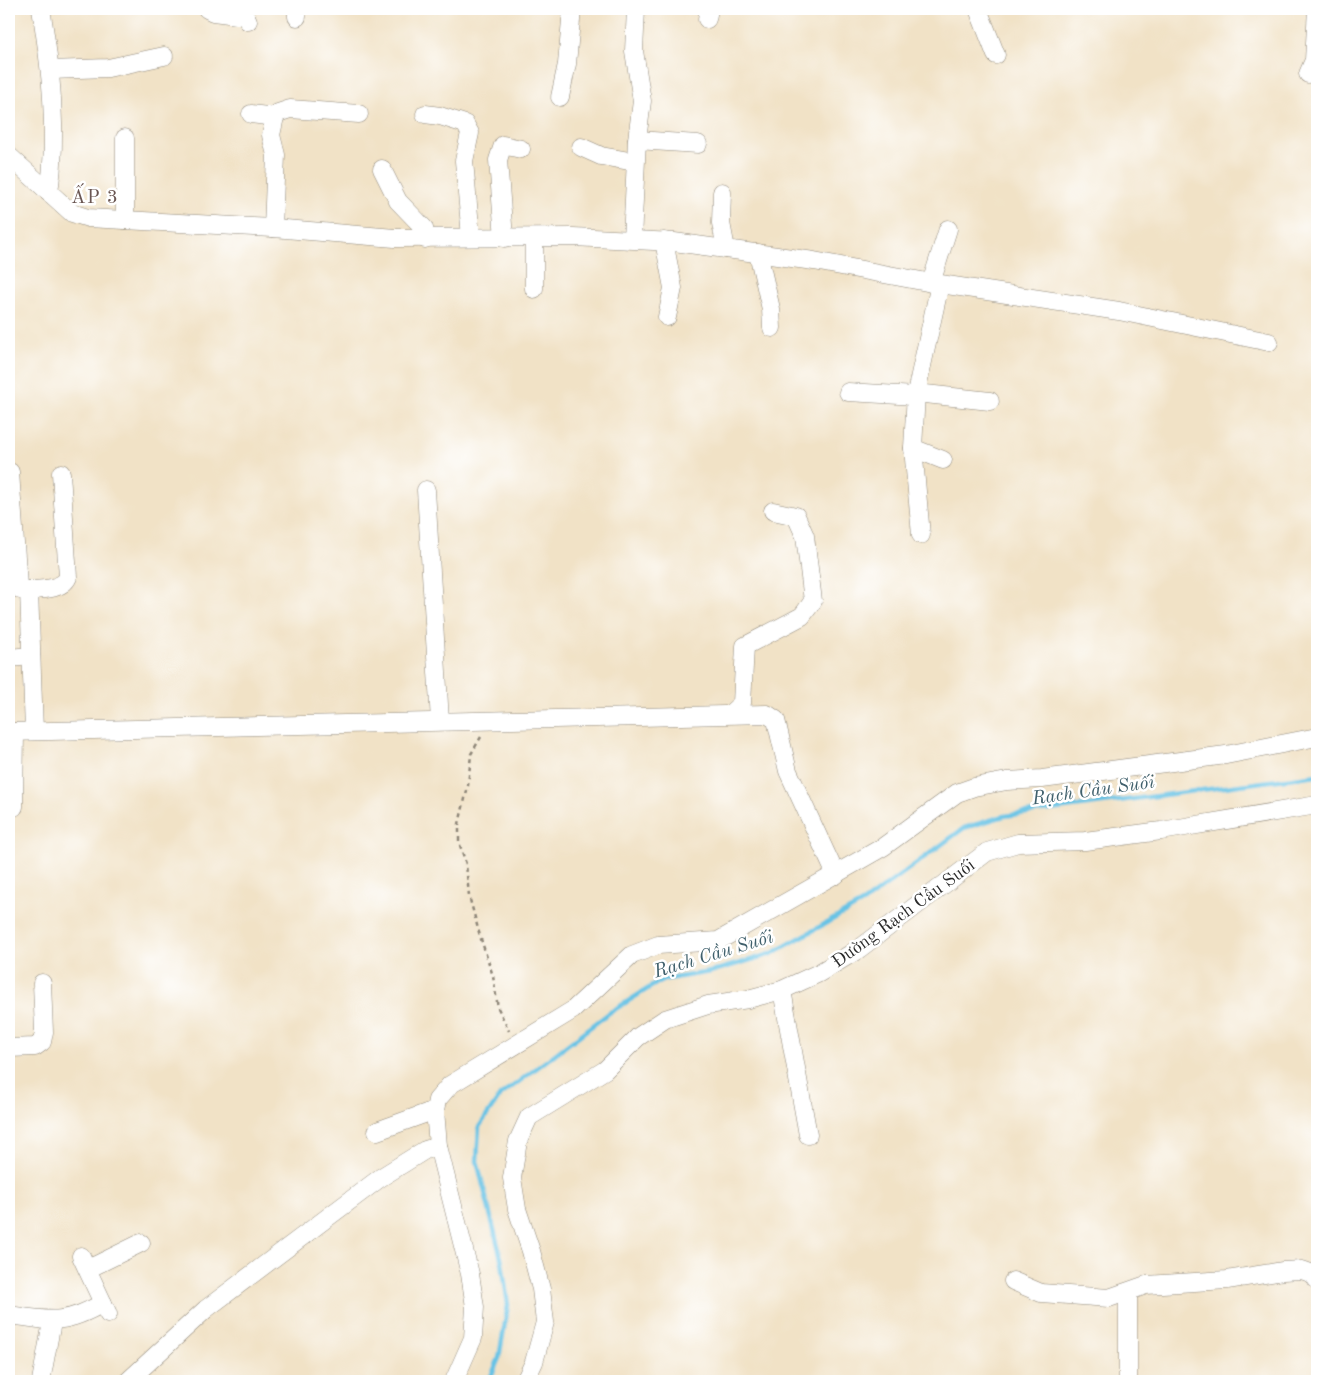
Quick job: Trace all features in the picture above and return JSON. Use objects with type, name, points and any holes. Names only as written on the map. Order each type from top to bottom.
[{"type":"street","points":[[41,9],[50,70],[55,158],[49,193]]},
{"type":"street","points":[[207,9],[213,12],[245,16],[248,21]]},
{"type":"street","points":[[560,97],[567,64],[572,9]]},
{"type":"street","points":[[632,239],[637,140],[642,101],[634,51],[636,9]]},
{"type":"street","points":[[978,9],[996,55]]},
{"type":"street","points":[[1308,74],[1314,60],[1317,9]]},
{"type":"street","points":[[50,70],[108,68],[164,56]]},
{"type":"street","points":[[273,228],[276,155],[272,134],[275,117],[278,113],[290,109],[359,114]]},
{"type":"street","points":[[251,114],[275,117]]},
{"type":"street","points":[[425,114],[440,116],[465,124],[470,133],[464,161],[471,237]]},
{"type":"street","points":[[125,138],[125,220]]},
{"type":"street","points":[[637,140],[698,144]]},
{"type":"street","points":[[504,238],[498,160],[503,145],[521,149]]},
{"type":"street","points":[[581,147],[601,156],[636,162]]},
{"type":"street","points":[[9,156],[72,213],[88,218],[273,228],[425,239],[471,237],[664,241],[814,260],[936,283],[1119,311],[1269,342]]},
{"type":"street","points":[[382,169],[398,201],[424,228],[425,239]]},
{"type":"street","points":[[722,192],[721,223],[726,249]]},
{"type":"street","points":[[921,535],[913,448],[916,395],[936,283],[948,229]]},
{"type":"street","points":[[534,238],[534,289]]},
{"type":"street","points":[[664,241],[673,288],[667,317]]},
{"type":"street","points":[[758,253],[770,309],[772,328]]},
{"type":"street","points":[[848,392],[990,401]]},
{"type":"street","points":[[913,448],[942,460]]},
{"type":"street","points":[[10,472],[18,586],[22,590],[59,586],[66,583],[68,576],[61,473]]},
{"type":"street","points":[[426,490],[440,721]]},
{"type":"street","points":[[730,714],[742,703],[744,685],[742,663],[746,646],[802,616],[813,601],[811,576],[802,530],[796,516],[773,511]]},
{"type":"street","points":[[29,590],[34,731]]},
{"type":"street","points":[[9,658],[31,656]]},
{"type":"street","points":[[14,807],[12,732],[767,714],[776,720],[788,771],[836,875]]},
{"type":"street","points":[[454,1381],[473,1338],[475,1308],[470,1274],[438,1146],[435,1110],[437,1100],[450,1086],[497,1059],[513,1046],[573,1010],[632,954],[658,945],[718,941],[883,847],[957,793],[974,787],[1007,781],[1226,755],[1317,737]]},
{"type":"street","name":"Đường Rạch Cầu Suối","points":[[525,1381],[534,1362],[545,1322],[541,1289],[517,1210],[512,1178],[518,1141],[529,1117],[605,1070],[638,1037],[665,1019],[708,1005],[748,999],[782,990],[819,973],[859,949],[987,852],[1018,843],[1085,841],[1317,805]]},
{"type":"street","points":[[9,1048],[35,1047],[42,1042],[44,1032],[42,984]]},
{"type":"street","points":[[782,990],[808,1135]]},
{"type":"street","points":[[377,1131],[435,1110]]},
{"type":"street","points":[[128,1381],[206,1308],[380,1178],[425,1150],[438,1146]]},
{"type":"street","points":[[9,1315],[52,1322],[106,1309],[84,1262],[140,1243]]},
{"type":"street","points":[[1013,1281],[1041,1293],[1109,1298],[1146,1285],[1227,1280],[1302,1270],[1313,1274],[1317,1280]]},
{"type":"street","points":[[1128,1292],[1128,1381]]},
{"type":"street","points":[[41,1381],[52,1322]]},
{"type":"path","points":[[483,720],[479,742],[471,754],[468,786],[459,824],[459,842],[466,864],[470,896],[480,936],[493,976],[498,1008],[508,1024],[513,1046]]},
{"type":"waterway","name":"Rạch Cầu Suối","points":[[489,1381],[499,1358],[508,1305],[502,1262],[477,1161],[479,1127],[500,1096],[609,1013],[662,980],[710,972],[771,954],[864,902],[964,828],[1004,816],[1317,775]]},
{"type":"district","name":"ẤP 3","points":[[95,196]]}]
